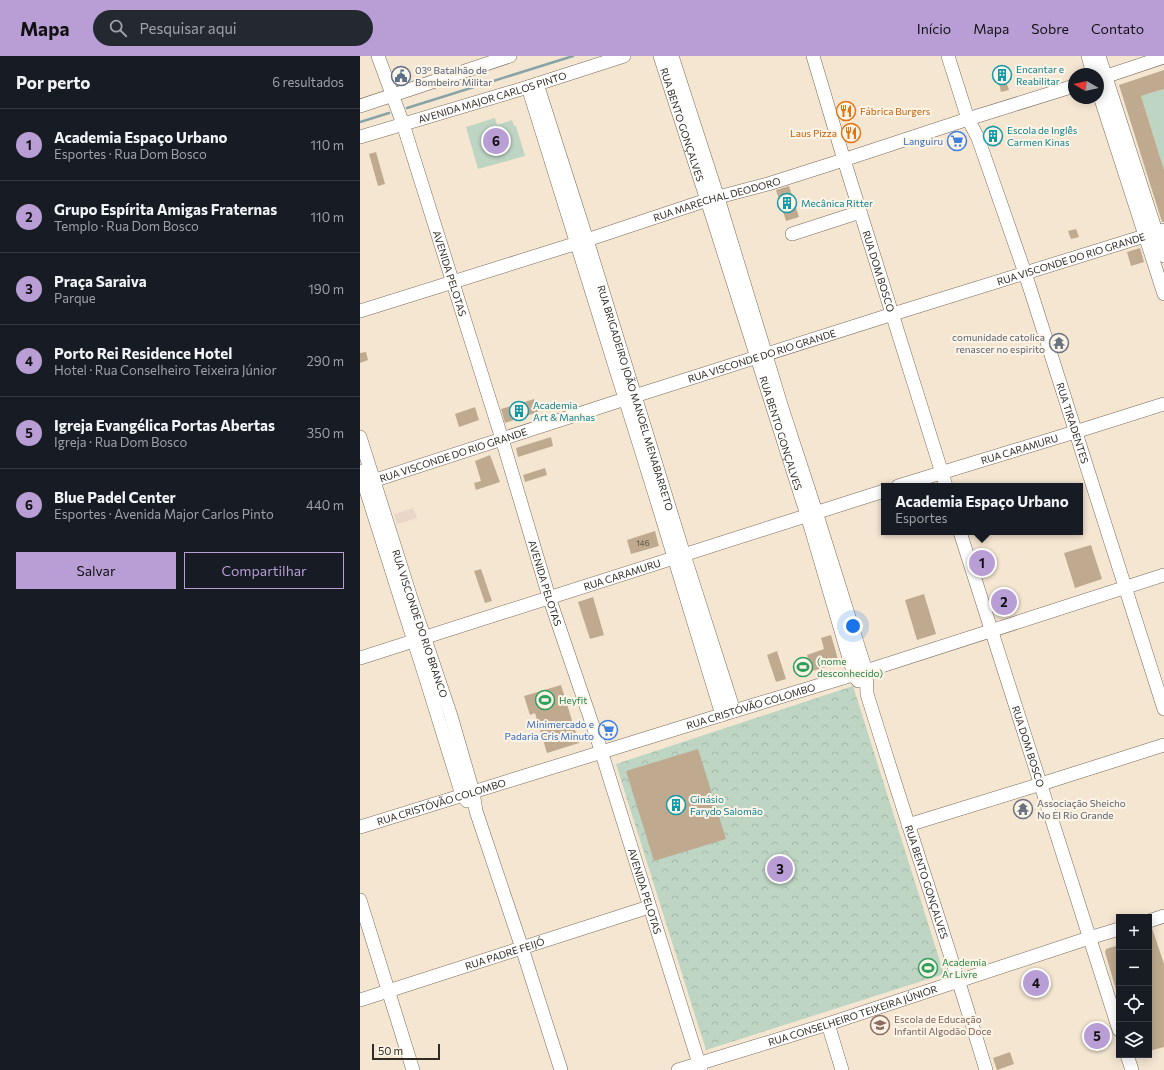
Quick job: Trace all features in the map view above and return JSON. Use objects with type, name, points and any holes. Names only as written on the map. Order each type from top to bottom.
[{"type":"street","name":"AVENIDA PELOTAS","points":[[378,56],[403,124],[502,439],[549,597],[601,753],[700,1067]]},
{"type":"street","name":"AVENIDA MAJOR CARLOS PINTO","points":[[360,138],[532,86],[624,56]]},
{"type":"street","name":"RUA BENTO GONÇALVES","points":[[660,56],[713,199]]},
{"type":"street","name":"RUA BENTO GONÇALVES","points":[[672,56],[728,249],[986,1070]]},
{"type":"street","name":"RUA DOM BOSCO","points":[[813,56],[945,483]]},
{"type":"street","name":"RUA TIRADENTES","points":[[948,56],[972,118]]},
{"type":"street","name":"RUA TIRADENTES","points":[[956,56],[978,138],[1025,273],[1164,709]]},
{"type":"street","points":[[1088,56],[1095,68]]},
{"type":"street","points":[[1099,56],[1099,68]]},
{"type":"street","points":[[360,106],[503,57]]},
{"type":"street","points":[[1104,75],[1164,57]]},
{"type":"street","name":"RUA BRIGADEIRO JOÃO MANOEL MENABARRETO","points":[[532,86],[728,713]]},
{"type":"street","name":"RUA MARECHAL DEODORO","points":[[360,311],[582,242],[713,199],[768,184],[1068,88]]},
{"type":"street","points":[[1104,90],[1164,256]]},
{"type":"street","points":[[1104,104],[1156,233],[1164,294]]},
{"type":"street","points":[[792,234],[860,212]]},
{"type":"street","name":"RUA VISCONDE DO RIO GRANDE","points":[[366,483],[893,314],[1156,233]]},
{"type":"street","name":"RUA CARAMURU","points":[[907,483],[1164,404]]},
{"type":"street","name":"RUA VISCONDE DO RIO BRANCO","points":[[361,441],[366,483]]},
{"type":"street","name":"RUA VISCONDE DO RIO BRANCO","points":[[360,471],[385,533],[432,677],[451,716],[468,793]]},
{"type":"street","name":"RUA CARAMURU","points":[[360,658],[881,492]]},
{"type":"street","name":"RUA DOM BOSCO","points":[[961,535],[1116,1022]]},
{"type":"street","name":"RUA CRISTÓVÃO COLOMBO","points":[[360,827],[860,673],[1164,575]]},
{"type":"street","name":"RUA VISCONDE DO RIO BRANCO","points":[[432,677],[438,720],[476,811],[561,1070]]},
{"type":"street","points":[[438,720],[451,716]]},
{"type":"street","points":[[908,825],[1164,745]]},
{"type":"street","points":[[360,900],[413,1070]]},
{"type":"street","name":"RUA PADRE FEIJÓ","points":[[360,1000],[389,992],[649,907]]},
{"type":"street","points":[[1152,920],[1164,916]]},
{"type":"street","name":"RUA CONSELHEIRO TEIXEIRA JÚNIOR","points":[[678,1070],[700,1067],[1116,930]]},
{"type":"street","points":[[828,1024],[842,1070]]},
{"type":"street","points":[[1128,1058],[1132,1070]]},
{"type":"shaded area","points":[[413,508],[417,518],[397,524],[394,514]]},
{"type":"green space","points":[[1164,89],[1164,170],[1141,96]]},
{"type":"green space","points":[[495,118],[497,125],[512,120],[514,126],[516,126],[525,156],[478,169],[466,127]]},
{"type":"green space","points":[[853,686],[944,974],[706,1050],[616,764]]},
{"type":"building","points":[[1164,70],[1164,89],[1141,96],[1164,170],[1164,222],[1162,222],[1119,85]]},
{"type":"building","points":[[1006,81],[1009,90],[1001,92],[999,83]]},
{"type":"building","name":"Escola de Inglês Carmen Kinas","points":[[994,125],[1001,144],[993,147],[986,128]]},
{"type":"building","points":[[376,152],[385,184],[378,186],[369,154]]},
{"type":"building","name":"Mecânica Ritter","points":[[789,186],[799,217],[786,221],[776,190]]},
{"type":"building","points":[[1076,229],[1079,237],[1071,239],[1068,231]]},
{"type":"building","points":[[1140,248],[1144,262],[1131,266],[1127,252]]},
{"type":"building","points":[[366,352],[368,360],[360,363],[360,353]]},
{"type":"building","name":"Academia Art & Manhas","points":[[534,399],[538,412],[505,423],[501,409]]},
{"type":"building","points":[[475,407],[479,420],[459,427],[455,414]]},
{"type":"building","points":[[551,437],[553,446],[518,457],[516,448]]},
{"type":"building","points":[[490,455],[500,482],[476,490],[474,483],[481,481],[475,461]]},
{"type":"building","points":[[545,468],[547,475],[525,482],[523,475]]},
{"type":"building","points":[[655,531],[659,546],[631,554],[627,540]]},
{"type":"building","points":[[1091,545],[1102,579],[1075,588],[1064,553]]},
{"type":"building","points":[[481,569],[492,601],[485,603],[474,571]]},
{"type":"building","points":[[924,594],[936,634],[917,640],[905,600]]},
{"type":"building","points":[[593,597],[604,635],[590,639],[578,602]]},
{"type":"building","points":[[831,635],[839,663],[799,675],[795,663],[808,659],[807,655],[824,649],[821,638]]},
{"type":"building","points":[[777,651],[786,679],[776,682],[767,655]]},
{"type":"building","points":[[561,685],[579,743],[547,753],[535,713],[530,715],[524,696]]},
{"type":"building","name":"Ginásio Farydo Salomão","points":[[698,749],[726,839],[654,861],[626,771]]},
{"type":"building","points":[[1152,928],[1164,964],[1164,1047],[1152,1050]]},
{"type":"building","points":[[1116,946],[1116,990],[1105,952],[1106,949]]},
{"type":"building","points":[[1010,1052],[1014,1064],[997,1070],[993,1058]]},
{"type":"waterway","points":[[407,108],[573,56]]},
{"type":"waterway","points":[[360,122],[389,113]]},
{"type":"place","name":"Encantar e Reabilitar","points":[[1002,75]]},
{"type":"place","name":"03º Batalhão de Bombeiro Militar","points":[[401,76]]},
{"type":"place","name":"Fábrica Burgers","points":[[846,111]]},
{"type":"place","name":"Laus Pizza","points":[[851,133]]},
{"type":"place","name":"Escola de Inglês Carmen Kinas","points":[[993,136]]},
{"type":"place","name":"Blue Padel Center","points":[[496,141]]},
{"type":"place","name":"Languiru","points":[[957,141]]},
{"type":"place","name":"Mecânica Ritter","points":[[787,203]]},
{"type":"place","name":"comunidade catolica renascer no espirito","points":[[1059,343]]},
{"type":"place","name":"Academia Art & Manhas","points":[[519,411]]},
{"type":"place","name":"Academia Espaço Urbano","points":[[982,563]]},
{"type":"place","name":"Grupo Espírita Amigas Fraternas","points":[[1004,602]]},
{"type":"place","name":"(nome desconhecido)","points":[[803,667]]},
{"type":"place","name":"Heyfit","points":[[545,700]]},
{"type":"place","name":"Minimercado e Padaria Cris Minuto","points":[[608,730]]},
{"type":"place","name":"Ginásio Farydo Salomão","points":[[676,805]]},
{"type":"place","name":"Associação Sheicho No EI Rio Grande","points":[[1023,809]]},
{"type":"place","name":"Praça Saraiva","points":[[780,869]]},
{"type":"place","name":"Academia Ar Livre","points":[[928,968]]},
{"type":"place","name":"Porto Rei Residence Hotel","points":[[1036,983]]},
{"type":"place","name":"Escola de Educação Infantil Algodão Doce","points":[[880,1025]]},
{"type":"place","name":"Igreja Evangélica Portas Abertas","points":[[1097,1036]]}]
